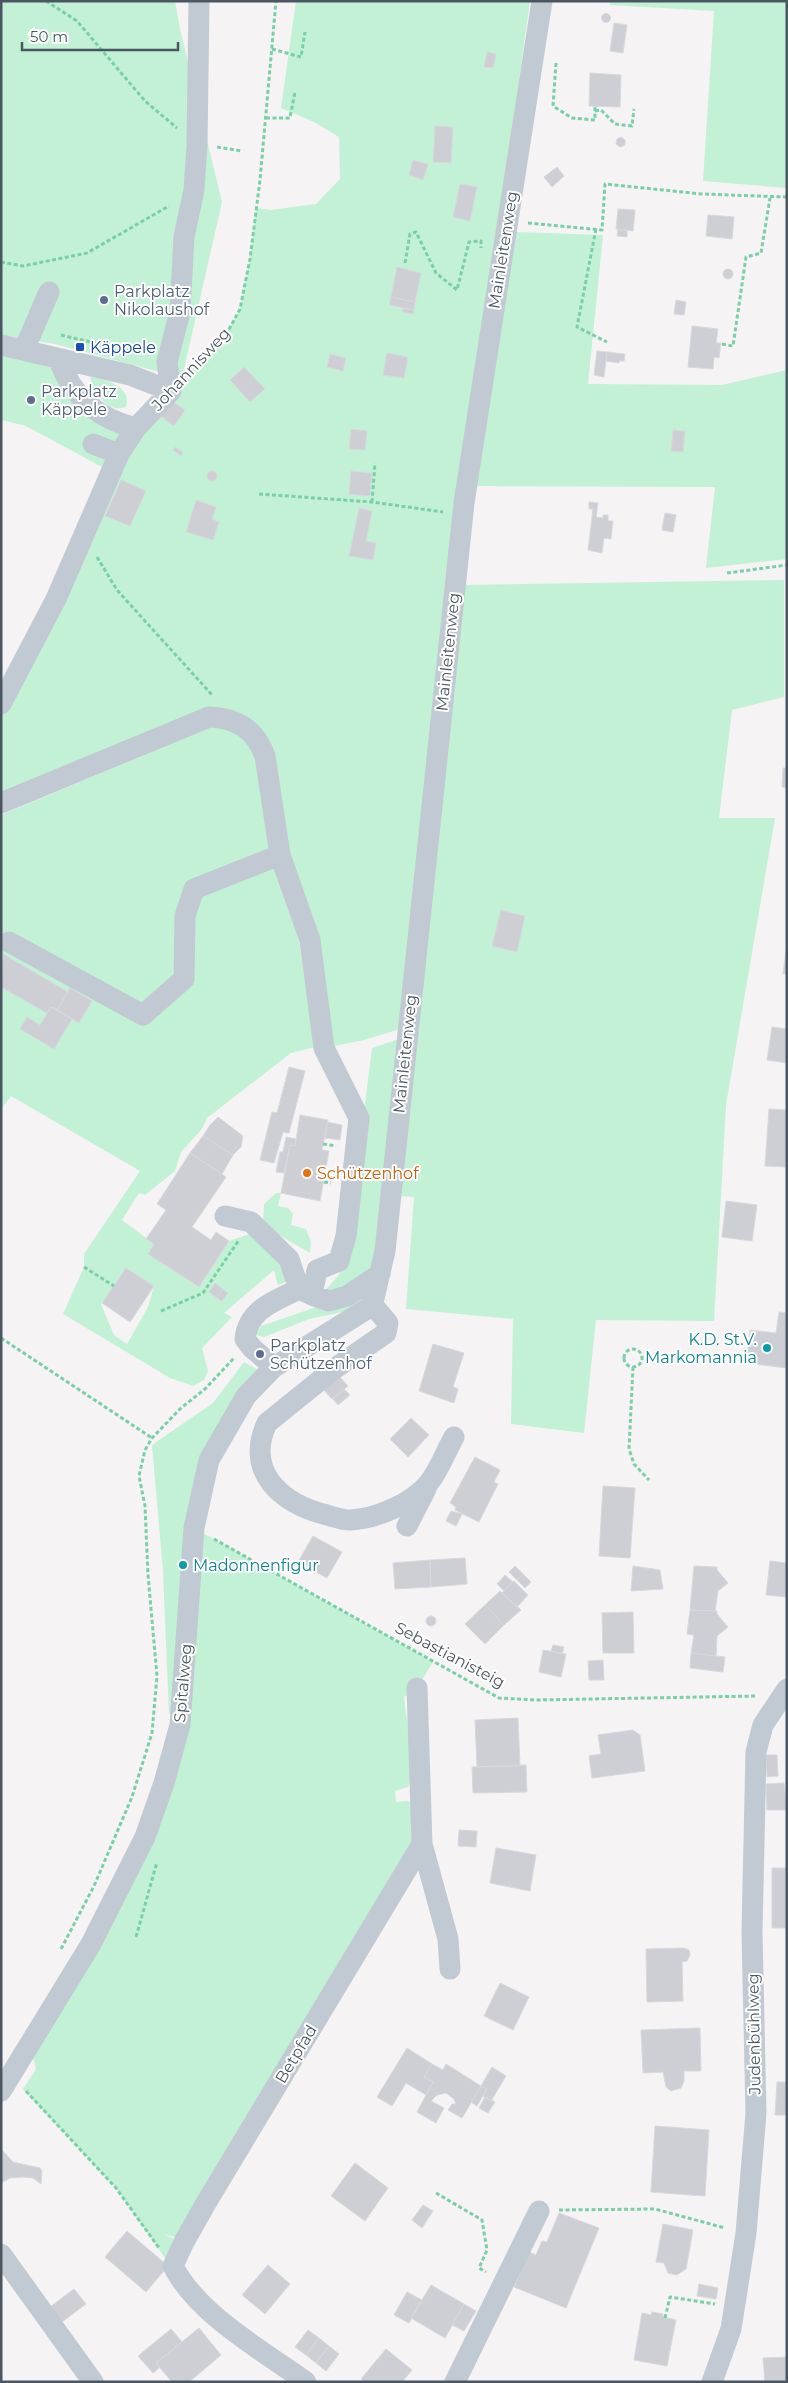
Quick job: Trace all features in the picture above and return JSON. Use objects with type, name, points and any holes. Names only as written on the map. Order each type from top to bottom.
[{"type":"street","points":[[172,391],[167,362],[171,310],[194,190],[197,144],[199,1]]},
{"type":"street","name":"Mainleitenweg","points":[[371,1305],[385,1251],[464,503],[542,1]]},
{"type":"street","points":[[24,350],[48,292]]},
{"type":"street","points":[[1,345],[130,375],[172,391]]},
{"type":"street","points":[[59,359],[70,384],[91,408],[111,420],[136,428]]},
{"type":"street","name":"Johannisweg","points":[[1,704],[56,599],[119,454],[136,428],[172,391]]},
{"type":"street","points":[[93,444],[119,454]]},
{"type":"street","points":[[1,802],[209,717],[234,720],[252,732],[265,756],[280,855],[310,940],[324,1048],[359,1118],[356,1165],[343,1250],[339,1261],[317,1270],[306,1292]]},
{"type":"street","points":[[9,942],[143,1015],[184,979],[185,916],[194,889],[280,855]]},
{"type":"street","points":[[225,1216],[250,1222],[290,1259],[306,1292]]},
{"type":"street","points":[[274,1367],[252,1348],[245,1339],[246,1326],[257,1312],[269,1304],[306,1292],[329,1301],[347,1296],[380,1274]]},
{"type":"street","points":[[371,1305],[388,1323],[386,1333],[334,1369],[267,1422],[262,1434],[259,1451],[262,1469],[284,1498],[312,1511],[348,1520],[383,1514],[408,1500],[428,1484]]},
{"type":"street","name":"Spitalweg","points":[[1,2091],[91,1944],[145,1837],[164,1783],[180,1725],[194,1528],[209,1460],[246,1396],[274,1367],[371,1305]]},
{"type":"street","points":[[406,1526],[454,1437]]},
{"type":"street","points":[[417,1688],[422,1844],[448,1939],[450,1969]]},
{"type":"street","name":"Judenbühlweg","points":[[712,2382],[731,2330],[746,2234],[756,2113],[752,1932],[756,1752],[763,1725],[784,1692]]},
{"type":"street","name":"Betpfad","points":[[174,2266],[184,2242],[422,1844]]},
{"type":"street","points":[[455,2382],[539,2211]]},
{"type":"street","points":[[1,2254],[93,2382]]},
{"type":"street","points":[[174,2266],[182,2282],[216,2317],[306,2382]]},
{"type":"path","points":[[46,1],[77,21],[145,101],[197,144]]},
{"type":"path","name":"Johannisweg","points":[[172,391],[226,335],[240,309],[250,259],[266,118],[276,1]]},
{"type":"path","points":[[272,49],[301,57],[305,32]]},
{"type":"path","points":[[556,59],[553,106],[572,118],[594,120],[595,109],[600,110],[614,124],[632,126],[634,109]]},
{"type":"path","points":[[266,118],[290,118],[294,92]]},
{"type":"path","points":[[518,222],[602,230],[605,184],[702,194],[770,198],[787,197]]},
{"type":"path","points":[[1,262],[23,266],[87,253],[169,206],[172,197]]},
{"type":"path","points":[[722,344],[733,346],[746,257],[760,253],[770,198]]},
{"type":"path","points":[[596,229],[576,327],[607,342]]},
{"type":"path","points":[[405,263],[410,234],[416,232],[436,272],[457,290],[469,242],[481,241],[481,250]]},
{"type":"path","points":[[372,502],[375,462]]},
{"type":"path","points":[[259,494],[372,502],[451,513]]},
{"type":"path","points":[[94,550],[117,590],[234,720]]},
{"type":"path","points":[[727,573],[787,565]]},
{"type":"path","points":[[323,1144],[341,1148]]},
{"type":"path","points":[[161,1311],[202,1293],[250,1222]]},
{"type":"path","points":[[84,1267],[114,1286]]},
{"type":"path","points":[[1,1338],[152,1438]]},
{"type":"path","points":[[58,1955],[94,1886],[132,1797],[152,1734],[157,1676],[148,1575],[145,1506],[139,1476],[145,1450],[152,1438],[181,1408],[205,1390],[234,1359],[252,1348]]},
{"type":"path","points":[[632,1348],[640,1352],[642,1358],[640,1364],[633,1367],[628,1365],[624,1359],[626,1352],[632,1348]]},
{"type":"path","points":[[633,1367],[629,1449],[634,1464],[650,1480]]},
{"type":"path","name":"Sebastianisteig","points":[[194,1528],[499,1698],[536,1700],[784,1692]]},
{"type":"path","points":[[136,1937],[157,1862],[153,1847],[145,1837]]},
{"type":"path","points":[[24,2089],[116,2188],[166,2258],[174,2266]]},
{"type":"path","points":[[436,2193],[482,2220],[486,2250],[478,2268],[503,2282]]},
{"type":"path","points":[[539,2211],[655,2209],[746,2234]]},
{"type":"path","points":[[665,2318],[670,2297],[734,2308]]},
{"type":"green space","points":[[1,1],[175,1],[180,29],[222,202],[182,378],[55,344],[1,335]]},
{"type":"green space","points":[[296,1],[530,1],[495,255],[400,1029],[364,1040],[324,1048],[265,756],[222,717],[1,803],[1,687],[48,596],[104,468],[26,426],[1,420],[1,345],[59,359],[123,425],[171,391],[226,335],[240,309],[250,259],[256,208],[271,210],[316,204],[340,179],[339,137],[314,122],[281,108]]},
{"type":"green space","points":[[610,1],[787,1],[787,188],[703,181],[714,11],[610,5]]},
{"type":"green space","points":[[515,232],[603,235],[588,384],[722,385],[787,370],[787,559],[706,568],[715,487],[474,486]]},
{"type":"green space","points":[[90,377],[103,379],[121,389],[127,400],[126,407],[119,408],[107,405],[98,395]]},
{"type":"green space","points":[[784,580],[784,697],[732,710],[719,818],[775,818],[726,1105],[714,1321],[596,1320],[584,1433],[511,1424],[513,1319],[406,1309],[414,1197],[397,1196],[463,585]]},
{"type":"green space","points":[[222,727],[232,729],[254,747],[299,939],[315,1047],[291,1053],[207,1118],[202,1129],[181,1152],[175,1171],[145,1195],[139,1193],[122,1220],[154,1244],[148,1254],[198,1287],[229,1241],[250,1234],[250,1231],[293,1279],[278,1285],[274,1270],[224,1313],[232,1317],[202,1348],[208,1371],[204,1380],[193,1386],[170,1378],[63,1314],[84,1267],[84,1254],[140,1171],[11,1096],[1,1109],[1,815],[209,728]],"holes":[[[127,1268],[154,1286],[148,1307],[127,1344],[114,1335],[101,1304]],[[215,1283],[228,1293],[222,1301],[209,1292]]]},
{"type":"green space","points":[[402,1038],[375,1267],[346,1288],[321,1295],[338,1276],[345,1263],[372,1048]]},
{"type":"green space","points":[[276,1193],[281,1193],[278,1206],[288,1208],[293,1214],[291,1225],[306,1229],[311,1242],[310,1253],[263,1226],[264,1204]]},
{"type":"green space","points":[[369,1289],[357,1309],[309,1319],[264,1337],[256,1335],[261,1326]]},
{"type":"green space","points":[[244,1362],[260,1371],[220,1438],[194,1528],[433,1662],[417,1688],[404,1697],[411,1756],[410,1778],[408,1787],[395,1791],[396,1802],[408,1801],[422,1813],[422,1844],[181,2239],[163,2234],[179,2241],[165,2258],[116,2188],[23,2089],[36,2069],[30,2046],[145,1837],[175,1711],[169,1714],[163,1571],[152,1445],[213,1403]]},
{"type":"building","points":[[606,14],[610,18],[606,22],[602,18]]},
{"type":"building","points":[[614,23],[627,25],[623,53],[610,51]]},
{"type":"building","points":[[487,52],[496,54],[493,68],[484,67]]},
{"type":"building","points":[[590,73],[621,75],[620,107],[589,106]]},
{"type":"building","points":[[435,126],[453,127],[451,163],[433,162]]},
{"type":"building","points":[[621,137],[625,140],[625,145],[620,147],[616,144],[617,139]]},
{"type":"building","points":[[413,160],[428,164],[423,180],[409,175]]},
{"type":"building","points":[[557,167],[564,176],[552,187],[544,177]]},
{"type":"building","points":[[460,184],[477,187],[470,221],[453,217]]},
{"type":"building","points":[[618,209],[635,210],[633,231],[616,229]]},
{"type":"building","points":[[708,215],[734,217],[732,239],[706,236]]},
{"type":"building","points":[[618,229],[627,230],[627,237],[617,236]]},
{"type":"building","points":[[397,267],[421,273],[415,302],[391,297]]},
{"type":"building","points":[[728,269],[733,274],[728,279],[723,274]]},
{"type":"building","points":[[391,297],[415,302],[414,310],[389,305]]},
{"type":"building","points":[[676,300],[686,302],[684,315],[674,314]]},
{"type":"building","points":[[403,308],[414,310],[413,314],[402,312]]},
{"type":"building","points":[[692,326],[718,329],[716,343],[721,343],[719,358],[714,357],[713,369],[688,367]]},
{"type":"building","points":[[597,351],[607,352],[604,377],[594,375]]},
{"type":"building","points":[[607,352],[625,354],[624,361],[619,361],[619,363],[606,361]]},
{"type":"building","points":[[387,353],[408,357],[404,378],[383,375]]},
{"type":"building","points":[[330,354],[346,358],[343,371],[327,367]]},
{"type":"building","points":[[244,367],[265,389],[250,402],[230,380]]},
{"type":"building","points":[[170,400],[185,410],[174,426],[158,414]]},
{"type":"building","points":[[351,429],[367,431],[365,450],[349,449]]},
{"type":"building","points":[[673,430],[685,431],[683,452],[671,451]]},
{"type":"building","points":[[175,447],[183,452],[181,456],[173,450]]},
{"type":"building","points":[[212,471],[217,476],[212,481],[207,476]]},
{"type":"building","points":[[351,471],[372,473],[370,496],[349,494]]},
{"type":"building","points":[[121,480],[146,491],[130,526],[105,516]]},
{"type":"building","points":[[196,500],[216,507],[212,519],[219,522],[213,540],[186,532]]},
{"type":"building","points":[[589,502],[598,503],[596,517],[603,518],[603,515],[608,515],[608,521],[613,521],[611,539],[604,538],[602,553],[588,550],[593,509],[589,509]]},
{"type":"building","points":[[359,508],[372,511],[366,541],[376,543],[373,560],[349,556]]},
{"type":"building","points":[[665,513],[676,515],[673,532],[662,530]]},
{"type":"building","points":[[783,768],[787,768],[787,788],[782,787]]},
{"type":"building","points":[[501,910],[525,916],[517,952],[492,946]]},
{"type":"building","points":[[787,942],[787,974],[783,974]]},
{"type":"building","points":[[3,954],[68,992],[57,1010],[51,1007],[47,1013],[1,987]]},
{"type":"building","points":[[70,988],[92,1001],[79,1023],[57,1010]]},
{"type":"building","points":[[51,1007],[72,1019],[54,1049],[20,1029],[27,1017],[40,1025]]},
{"type":"building","points":[[772,1027],[787,1029],[787,1063],[767,1060]]},
{"type":"building","points":[[289,1067],[305,1071],[289,1133],[283,1132],[274,1163],[260,1160],[272,1112],[277,1113]]},
{"type":"building","points":[[769,1109],[787,1110],[787,1167],[765,1166]]},
{"type":"building","points":[[300,1115],[328,1120],[322,1150],[329,1151],[320,1201],[281,1193],[290,1145],[295,1146]]},
{"type":"building","points":[[218,1117],[243,1136],[241,1147],[233,1155],[203,1136]]},
{"type":"building","points":[[327,1122],[342,1125],[340,1140],[325,1138]]},
{"type":"building","points":[[203,1136],[233,1155],[222,1174],[190,1153]]},
{"type":"building","points":[[286,1137],[296,1139],[295,1146],[290,1145],[284,1173],[276,1172],[280,1152],[283,1152]]},
{"type":"building","points":[[190,1153],[226,1177],[192,1227],[211,1240],[216,1232],[229,1241],[199,1287],[148,1254],[154,1244],[146,1239],[166,1210],[157,1204]]},
{"type":"building","points":[[726,1201],[757,1205],[752,1241],[722,1237]]},
{"type":"building","points":[[126,1268],[154,1286],[130,1322],[102,1303]]},
{"type":"building","points":[[215,1283],[223,1289],[217,1298],[209,1292]]},
{"type":"building","points":[[223,1289],[228,1293],[222,1301],[217,1298]]},
{"type":"building","name":"K.D. St.V. Markomannia","points":[[779,1312],[787,1313],[787,1368],[746,1363],[750,1330],[776,1333]]},
{"type":"building","points":[[433,1344],[464,1353],[453,1387],[458,1389],[454,1403],[419,1391]]},
{"type":"building","points":[[338,1375],[348,1386],[332,1399],[322,1388]]},
{"type":"building","points":[[344,1389],[350,1395],[338,1405],[333,1399]]},
{"type":"building","points":[[411,1418],[429,1435],[408,1457],[390,1439]]},
{"type":"building","points":[[475,1457],[500,1470],[494,1482],[498,1484],[479,1522],[455,1510],[456,1507],[450,1503]]},
{"type":"building","points":[[603,1486],[635,1488],[630,1558],[599,1556]]},
{"type":"building","points":[[451,1511],[462,1514],[456,1526],[446,1521]]},
{"type":"building","points":[[313,1536],[342,1552],[327,1578],[298,1562]]},
{"type":"building","points":[[465,1558],[467,1584],[431,1587],[430,1560]]},
{"type":"building","points":[[430,1560],[431,1587],[395,1589],[393,1563]]},
{"type":"building","points":[[770,1561],[787,1563],[787,1597],[766,1595]]},
{"type":"building","points":[[515,1566],[523,1574],[517,1580],[509,1572]]},
{"type":"building","points":[[633,1566],[660,1570],[663,1589],[631,1591]]},
{"type":"building","points":[[694,1566],[717,1567],[717,1570],[728,1583],[718,1591],[715,1611],[690,1610]]},
{"type":"building","points":[[523,1574],[531,1582],[525,1588],[517,1580]]},
{"type":"building","points":[[505,1575],[513,1582],[504,1591],[497,1584]]},
{"type":"building","points":[[514,1581],[528,1595],[517,1607],[502,1593]]},
{"type":"building","points":[[500,1591],[521,1610],[504,1625],[485,1605]]},
{"type":"building","points":[[485,1605],[504,1625],[485,1644],[465,1624]]},
{"type":"building","points":[[690,1610],[717,1611],[717,1614],[728,1627],[717,1636],[716,1656],[691,1653],[694,1635],[687,1634]]},
{"type":"building","points":[[633,1612],[634,1653],[603,1653],[602,1613]]},
{"type":"building","points":[[429,1616],[433,1616],[436,1621],[435,1625],[429,1626],[426,1623],[426,1619]]},
{"type":"building","points":[[553,1645],[564,1647],[562,1654],[551,1651]]},
{"type":"building","points":[[543,1650],[566,1654],[561,1677],[539,1672]]},
{"type":"building","points":[[691,1653],[725,1657],[723,1672],[690,1668]]},
{"type":"building","points":[[603,1660],[604,1680],[589,1680],[588,1661]]},
{"type":"building","points":[[518,1718],[520,1766],[477,1767],[475,1720]]},
{"type":"building","points":[[633,1730],[640,1735],[645,1771],[592,1778],[589,1756],[601,1754],[598,1735]]},
{"type":"building","points":[[766,1755],[777,1755],[778,1776],[767,1777]]},
{"type":"building","points":[[526,1765],[527,1792],[473,1793],[472,1767]]},
{"type":"building","points":[[784,1783],[787,1810],[767,1810],[766,1784]]},
{"type":"building","points":[[459,1830],[477,1831],[476,1847],[458,1846]]},
{"type":"building","points":[[496,1848],[536,1855],[530,1891],[490,1883]]},
{"type":"building","points":[[772,1868],[787,1868],[787,1928],[772,1928]]},
{"type":"building","points":[[684,1948],[689,1950],[690,1955],[687,1961],[682,1962],[683,2001],[647,2002],[646,1949]]},
{"type":"building","points":[[500,1983],[529,1997],[513,2030],[484,2016]]},
{"type":"building","points":[[700,2028],[701,2071],[684,2071],[684,2081],[681,2088],[671,2091],[666,2087],[663,2072],[643,2073],[641,2030]]},
{"type":"building","points":[[407,2048],[432,2064],[424,2077],[433,2082],[426,2095],[406,2083],[392,2106],[377,2097]]},
{"type":"building","points":[[432,2064],[443,2070],[446,2064],[481,2086],[462,2118],[448,2110],[452,2104],[456,2104],[454,2099],[446,2093],[437,2095],[431,2101],[444,2108],[436,2123],[417,2112],[433,2082],[424,2077]]},
{"type":"building","points":[[492,2067],[506,2076],[491,2101],[483,2096],[487,2089],[481,2086]]},
{"type":"building","points":[[777,2082],[787,2082],[787,2115],[775,2115]]},
{"type":"building","points":[[481,2086],[487,2089],[477,2106],[471,2102]]},
{"type":"building","points":[[485,2097],[495,2102],[488,2113],[479,2108]]},
{"type":"building","points":[[655,2126],[709,2130],[705,2196],[651,2192]]},
{"type":"building","points":[[1,2149],[13,2162],[40,2168],[42,2171],[41,2184],[33,2178],[22,2177],[10,2178],[1,2183]]},
{"type":"building","points":[[355,2163],[388,2188],[365,2221],[331,2196]]},
{"type":"building","points":[[423,2205],[433,2211],[422,2228],[412,2220]]},
{"type":"building","points":[[559,2213],[599,2228],[566,2308],[514,2287],[529,2252],[536,2255],[542,2241],[547,2242]]},
{"type":"building","points":[[663,2224],[693,2230],[686,2269],[677,2275],[668,2273],[664,2263],[656,2262]]},
{"type":"building","points":[[127,2231],[168,2266],[146,2292],[105,2257]]},
{"type":"building","points":[[268,2265],[290,2284],[265,2314],[242,2295]]},
{"type":"building","points":[[699,2284],[718,2288],[716,2299],[697,2296]]},
{"type":"building","points":[[431,2285],[464,2304],[445,2338],[411,2318]]},
{"type":"building","points":[[74,2289],[86,2304],[58,2325],[46,2310]]},
{"type":"building","points":[[407,2292],[422,2300],[409,2323],[394,2315]]},
{"type":"building","points":[[464,2304],[476,2311],[464,2331],[452,2325]]},
{"type":"building","points":[[652,2312],[663,2314],[663,2317],[676,2320],[667,2366],[634,2360],[642,2313],[651,2315]]},
{"type":"building","points":[[199,2328],[221,2355],[189,2382],[172,2382],[156,2363]]},
{"type":"building","points":[[171,2329],[182,2342],[156,2363],[160,2367],[153,2373],[138,2356]]},
{"type":"building","points":[[308,2330],[319,2338],[306,2355],[295,2347]]},
{"type":"building","points":[[319,2338],[329,2346],[316,2363],[306,2355]]},
{"type":"building","points":[[329,2346],[339,2354],[326,2371],[316,2363]]},
{"type":"building","points":[[386,2349],[412,2370],[402,2382],[365,2382],[361,2379]]},
{"type":"building","points":[[787,2357],[787,2382],[765,2382],[763,2358]]},
{"type":"place","name":"Parkplatz Nikolaushof","points":[[104,300]]},
{"type":"place","name":"Käppele","points":[[80,347]]},
{"type":"place","name":"Parkplatz Käppele","points":[[31,400]]},
{"type":"place","name":"Schützenhof","points":[[307,1173]]},
{"type":"place","name":"K.D. St.V. Markomannia","points":[[767,1348]]},
{"type":"place","name":"Parkplatz Schützenhof","points":[[260,1354]]},
{"type":"place","name":"Madonnenfigur","points":[[183,1565]]}]
